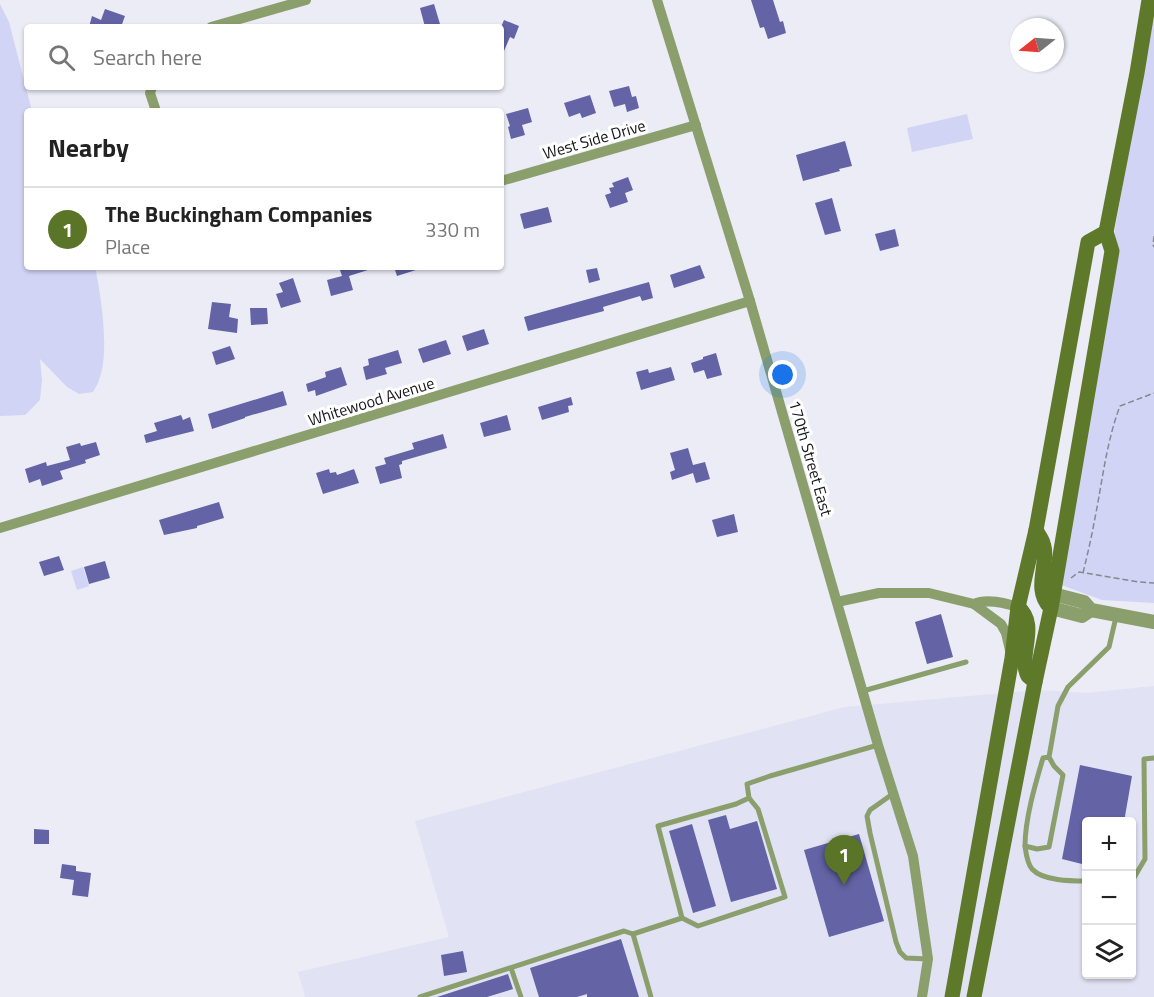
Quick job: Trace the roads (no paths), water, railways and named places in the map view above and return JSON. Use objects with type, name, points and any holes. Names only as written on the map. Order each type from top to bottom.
[{"type":"main road","points":[[974,997],[1052,601],[1112,251],[1106,232],[1149,0]]},
{"type":"main road","points":[[952,997],[1012,658],[1018,608],[1036,530],[1088,242],[1106,232]]},
{"type":"main road","points":[[1036,530],[1044,543],[1041,577],[1047,603],[1052,601]]},
{"type":"main road","points":[[1018,608],[1026,619],[1028,630],[1025,660],[1028,675],[1035,682]]},
{"type":"street","points":[[222,24],[306,0]]},
{"type":"street","name":"170th Street East","points":[[657,0],[750,301],[878,745],[913,856],[928,958],[922,997]]},
{"type":"street","points":[[151,90],[155,108]]},
{"type":"street","name":"West Side Drive","points":[[504,180],[696,125]]},
{"type":"street","name":"Whitewood Avenue","points":[[0,528],[750,301]]},
{"type":"street","points":[[837,602],[879,593],[929,593],[974,604],[1002,624],[1012,658]]},
{"type":"street","points":[[974,604],[981,601],[1005,603],[1018,608]]},
{"type":"street","points":[[1052,601],[1082,616],[1091,610],[1154,622]]},
{"type":"lane","points":[[1025,846],[1037,849],[1049,847],[1063,775],[1049,758],[1058,706],[1068,687],[1109,647],[1116,616]]},
{"type":"lane","points":[[863,691],[966,662]]},
{"type":"lane","points":[[420,997],[624,932],[633,934],[682,918],[698,926],[785,897],[758,809],[749,798],[747,784],[878,745]]},
{"type":"lane","points":[[1049,758],[1043,758],[1035,786],[1025,837],[1027,859],[1031,868],[1044,876],[1082,881]]},
{"type":"lane","points":[[1136,873],[1145,859],[1144,759],[1154,758]]},
{"type":"lane","points":[[894,793],[870,810],[867,816],[870,833],[900,952],[906,958],[928,958]]},
{"type":"lane","points":[[682,918],[658,826],[736,804],[749,798]]},
{"type":"lane","points":[[633,934],[651,997]]},
{"type":"lane","points":[[512,968],[521,997]]},
{"type":"place","name":"The Buckingham Companies","points":[[844,885]]}]
